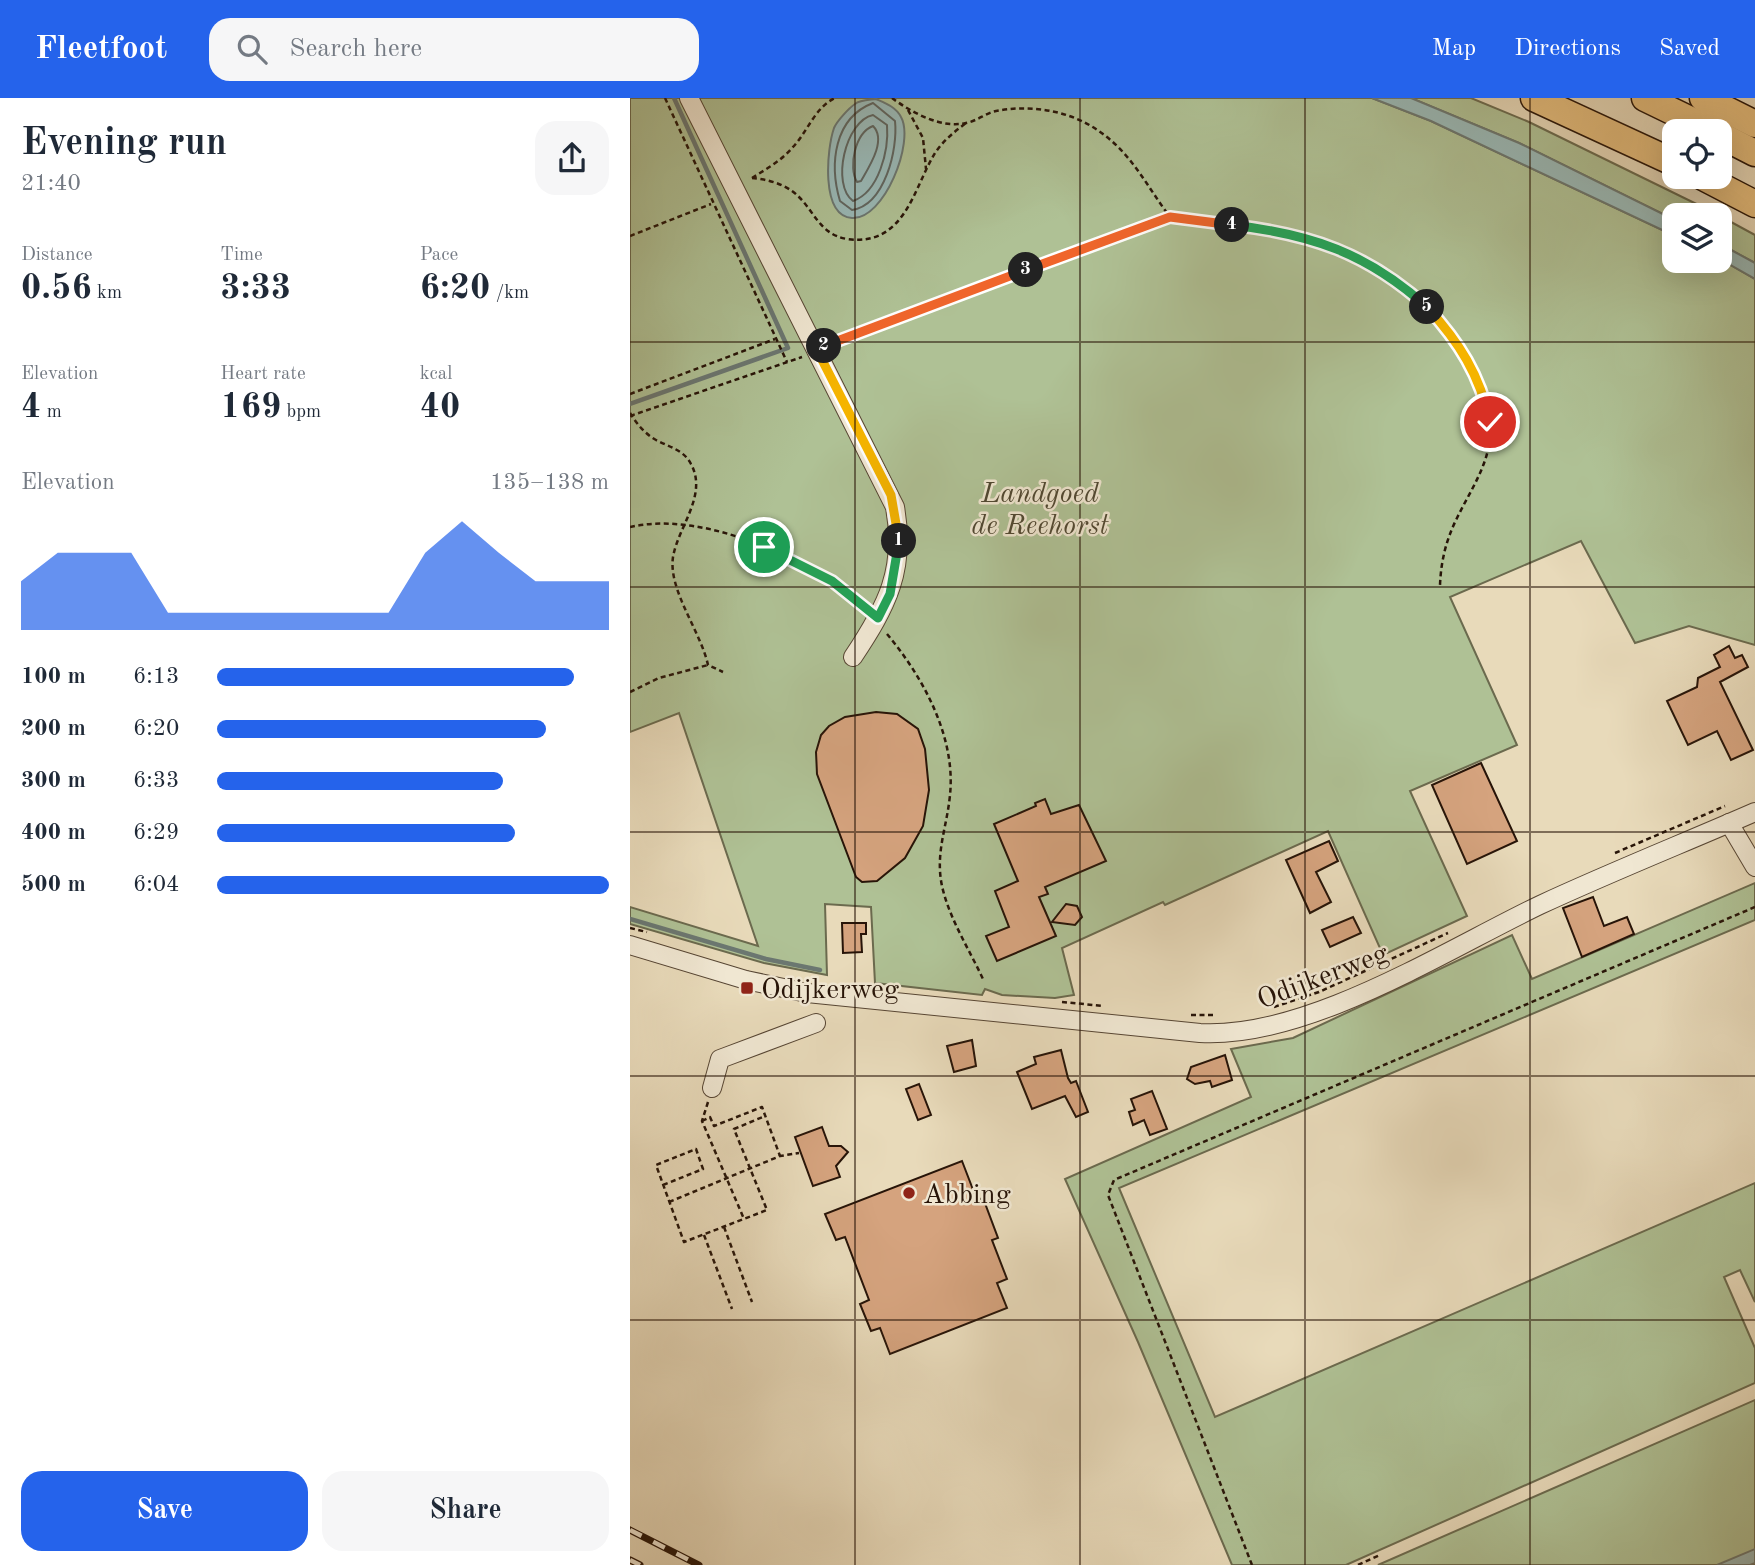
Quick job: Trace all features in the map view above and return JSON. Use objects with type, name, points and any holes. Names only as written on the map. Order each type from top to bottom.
[{"type":"highway","points":[[1534,98],[1662,157]]},
{"type":"highway","points":[[1646,98],[1689,119]]},
{"type":"highway","points":[[1703,98],[1755,124]]},
{"type":"highway","points":[[1732,141],[1755,153]]},
{"type":"highway","points":[[1726,189],[1755,204]]},
{"type":"street","points":[[689,98],[895,507],[898,556],[890,594],[853,657]]},
{"type":"street","name":"Odijkerweg","points":[[630,945],[746,980],[807,993],[1200,1033],[1259,1030],[1359,994],[1725,816],[1755,811]]},
{"type":"street","points":[[1725,816],[1755,867]]},
{"type":"street","points":[[712,1088],[720,1059],[816,1023]]},
{"type":"path","points":[[665,98],[787,363]]},
{"type":"path","points":[[835,98],[811,122],[794,147],[776,163],[752,177],[793,191],[821,227],[836,237],[857,240],[875,235],[899,222],[915,199],[926,172],[951,134],[966,123],[1005,110],[1028,107],[1061,113],[1101,132],[1122,149],[1170,217]]},
{"type":"path","points":[[892,98],[908,109],[932,119],[966,123]]},
{"type":"path","points":[[908,109],[923,138],[926,172]]},
{"type":"path","points":[[630,236],[713,203]]},
{"type":"path","points":[[723,673],[708,664],[672,572],[675,550],[697,482],[692,465],[677,449],[654,439],[630,415],[818,352],[827,344],[1170,217],[1281,231],[1321,241],[1363,260],[1394,279],[1426,306],[1454,338],[1475,371],[1490,422],[1487,451],[1477,484],[1449,537],[1441,562],[1440,585]]},
{"type":"path","points":[[630,394],[775,339]]},
{"type":"path","points":[[630,527],[642,524],[684,527],[737,537],[786,555],[832,581],[878,618],[925,689],[944,737],[951,778],[939,848],[942,886],[983,979]]},
{"type":"path","points":[[630,692],[670,674],[708,664]]},
{"type":"path","points":[[1613,854],[1725,816]]},
{"type":"path","points":[[1252,1565],[1108,1195],[1114,1180],[1755,907]]},
{"type":"path","points":[[630,928],[658,936]]},
{"type":"path","name":"Odijkerweg","points":[[1266,1009],[1319,992],[1449,932]]},
{"type":"path","points":[[1054,1003],[1068,1001],[1112,1007]]},
{"type":"path","name":"Odijkerweg","points":[[1180,1014],[1221,1015]]},
{"type":"path","points":[[712,1088],[702,1121],[744,1219]]},
{"type":"path","points":[[702,1121],[710,1117],[714,1126],[762,1107],[780,1156]]},
{"type":"path","points":[[663,1185],[703,1169],[696,1149],[656,1165],[663,1185],[670,1202],[684,1242],[767,1210],[734,1129],[765,1116]]},
{"type":"path","points":[[670,1202],[728,1180],[750,1167],[780,1156],[799,1153]]},
{"type":"path","points":[[724,1227],[752,1302]]},
{"type":"path","points":[[704,1235],[732,1309]]},
{"type":"path","points":[[1358,1565],[1380,1555]]},
{"type":"green space","name":"Landgoed de Reehorst","points":[[630,98],[1372,98],[1431,121],[1662,230],[1662,273],[1732,273],[1732,266],[1755,279],[1755,645],[1689,626],[1635,643],[1581,541],[1450,597],[1517,745],[1410,791],[1467,916],[1383,955],[1328,831],[1165,905],[1163,902],[1062,948],[1074,995],[1055,998],[1002,995],[985,989],[982,995],[875,983],[871,907],[825,904],[827,975],[764,963],[630,924],[630,907],[758,946],[679,713],[630,732]]},
{"type":"green space","points":[[1411,98],[1471,98],[1529,122],[1694,203],[1662,203],[1662,214],[1519,143]]},
{"type":"green space","points":[[1732,223],[1755,235],[1755,263],[1732,251]]},
{"type":"green space","points":[[1755,883],[1755,920],[1119,1188],[1215,1417],[1755,1183],[1755,1302],[1740,1270],[1724,1277],[1755,1348],[1755,1383],[1346,1565],[1232,1565],[1138,1342],[1065,1179],[1251,1097],[1231,1049],[1293,1038],[1512,935],[1532,979]]},
{"type":"green space","points":[[1755,1400],[1755,1565],[1378,1565]]},
{"type":"water","points":[[1372,98],[1411,98],[1519,143],[1662,214],[1662,230],[1431,121]]},
{"type":"water","points":[[876,99],[890,106],[901,117],[904,144],[894,178],[885,194],[875,207],[864,215],[852,218],[842,214],[830,194],[828,165],[831,138],[834,128],[852,106]]},
{"type":"water","points":[[1732,251],[1755,263],[1755,279],[1732,266]]},
{"type":"water","points":[[1755,1549],[1755,1563],[1717,1565]]},
{"type":"building","points":[[1729,646],[1735,658],[1742,655],[1748,667],[1720,682],[1753,750],[1731,760],[1717,731],[1688,745],[1667,701],[1697,687],[1698,678],[1720,667],[1714,655]]},
{"type":"building","points":[[876,712],[897,714],[918,729],[925,749],[929,790],[923,826],[905,858],[877,881],[862,882],[856,877],[817,774],[816,752],[821,735],[829,726],[845,717]]},
{"type":"building","points":[[1481,763],[1517,841],[1467,864],[1432,785]]},
{"type":"building","points":[[1045,799],[1051,814],[1079,805],[1106,861],[1045,887],[1048,894],[1039,897],[1056,936],[997,961],[986,936],[1009,927],[995,891],[1018,881],[994,824],[1036,806],[1035,803]]},
{"type":"building","points":[[1329,841],[1338,861],[1316,872],[1331,902],[1310,913],[1286,860]]},
{"type":"building","points":[[1593,897],[1604,926],[1627,917],[1634,934],[1582,957],[1563,908]]},
{"type":"building","points":[[1066,904],[1077,906],[1082,917],[1075,925],[1052,922]]},
{"type":"building","points":[[1353,917],[1361,933],[1330,947],[1322,930]]},
{"type":"building","points":[[842,923],[866,923],[866,934],[861,934],[862,952],[843,953]]},
{"type":"building","points":[[972,1040],[976,1066],[954,1072],[947,1046]]},
{"type":"building","points":[[1061,1050],[1068,1078],[1071,1083],[1076,1081],[1088,1112],[1076,1117],[1065,1096],[1032,1109],[1017,1072],[1036,1064],[1034,1057]]},
{"type":"building","points":[[1225,1055],[1232,1080],[1212,1087],[1210,1081],[1195,1084],[1187,1079],[1191,1067]]},
{"type":"building","points":[[919,1084],[931,1115],[918,1120],[906,1089]]},
{"type":"building","points":[[1152,1091],[1167,1129],[1150,1135],[1144,1120],[1133,1125],[1129,1112],[1135,1110],[1131,1099]]},
{"type":"building","points":[[822,1127],[829,1146],[841,1146],[848,1152],[836,1166],[840,1177],[813,1186],[795,1137]]},
{"type":"building","points":[[962,1161],[977,1200],[983,1198],[998,1238],[992,1240],[1007,1279],[997,1283],[1007,1308],[890,1354],[880,1328],[871,1331],[860,1304],[869,1300],[845,1237],[836,1240],[825,1214]]},
{"type":"waterway","points":[[630,404],[788,348],[674,98]]},
{"type":"waterway","points":[[630,919],[766,959],[820,970]]},
{"type":"railway","points":[[630,1530],[699,1565]]},
{"type":"railway","points":[[630,1560],[640,1565]]},
{"type":"place","name":"Odijkerweg","points":[[747,988]]},
{"type":"place","name":"Abbing","points":[[909,1193]]},
{"type":"route","points":[[764,547],[808,566],[832,581],[878,618],[890,594],[898,556],[895,507],[818,352],[827,344],[1170,217],[1281,231],[1321,241],[1363,260],[1394,279],[1426,306],[1454,338],[1475,371],[1490,422]]}]
